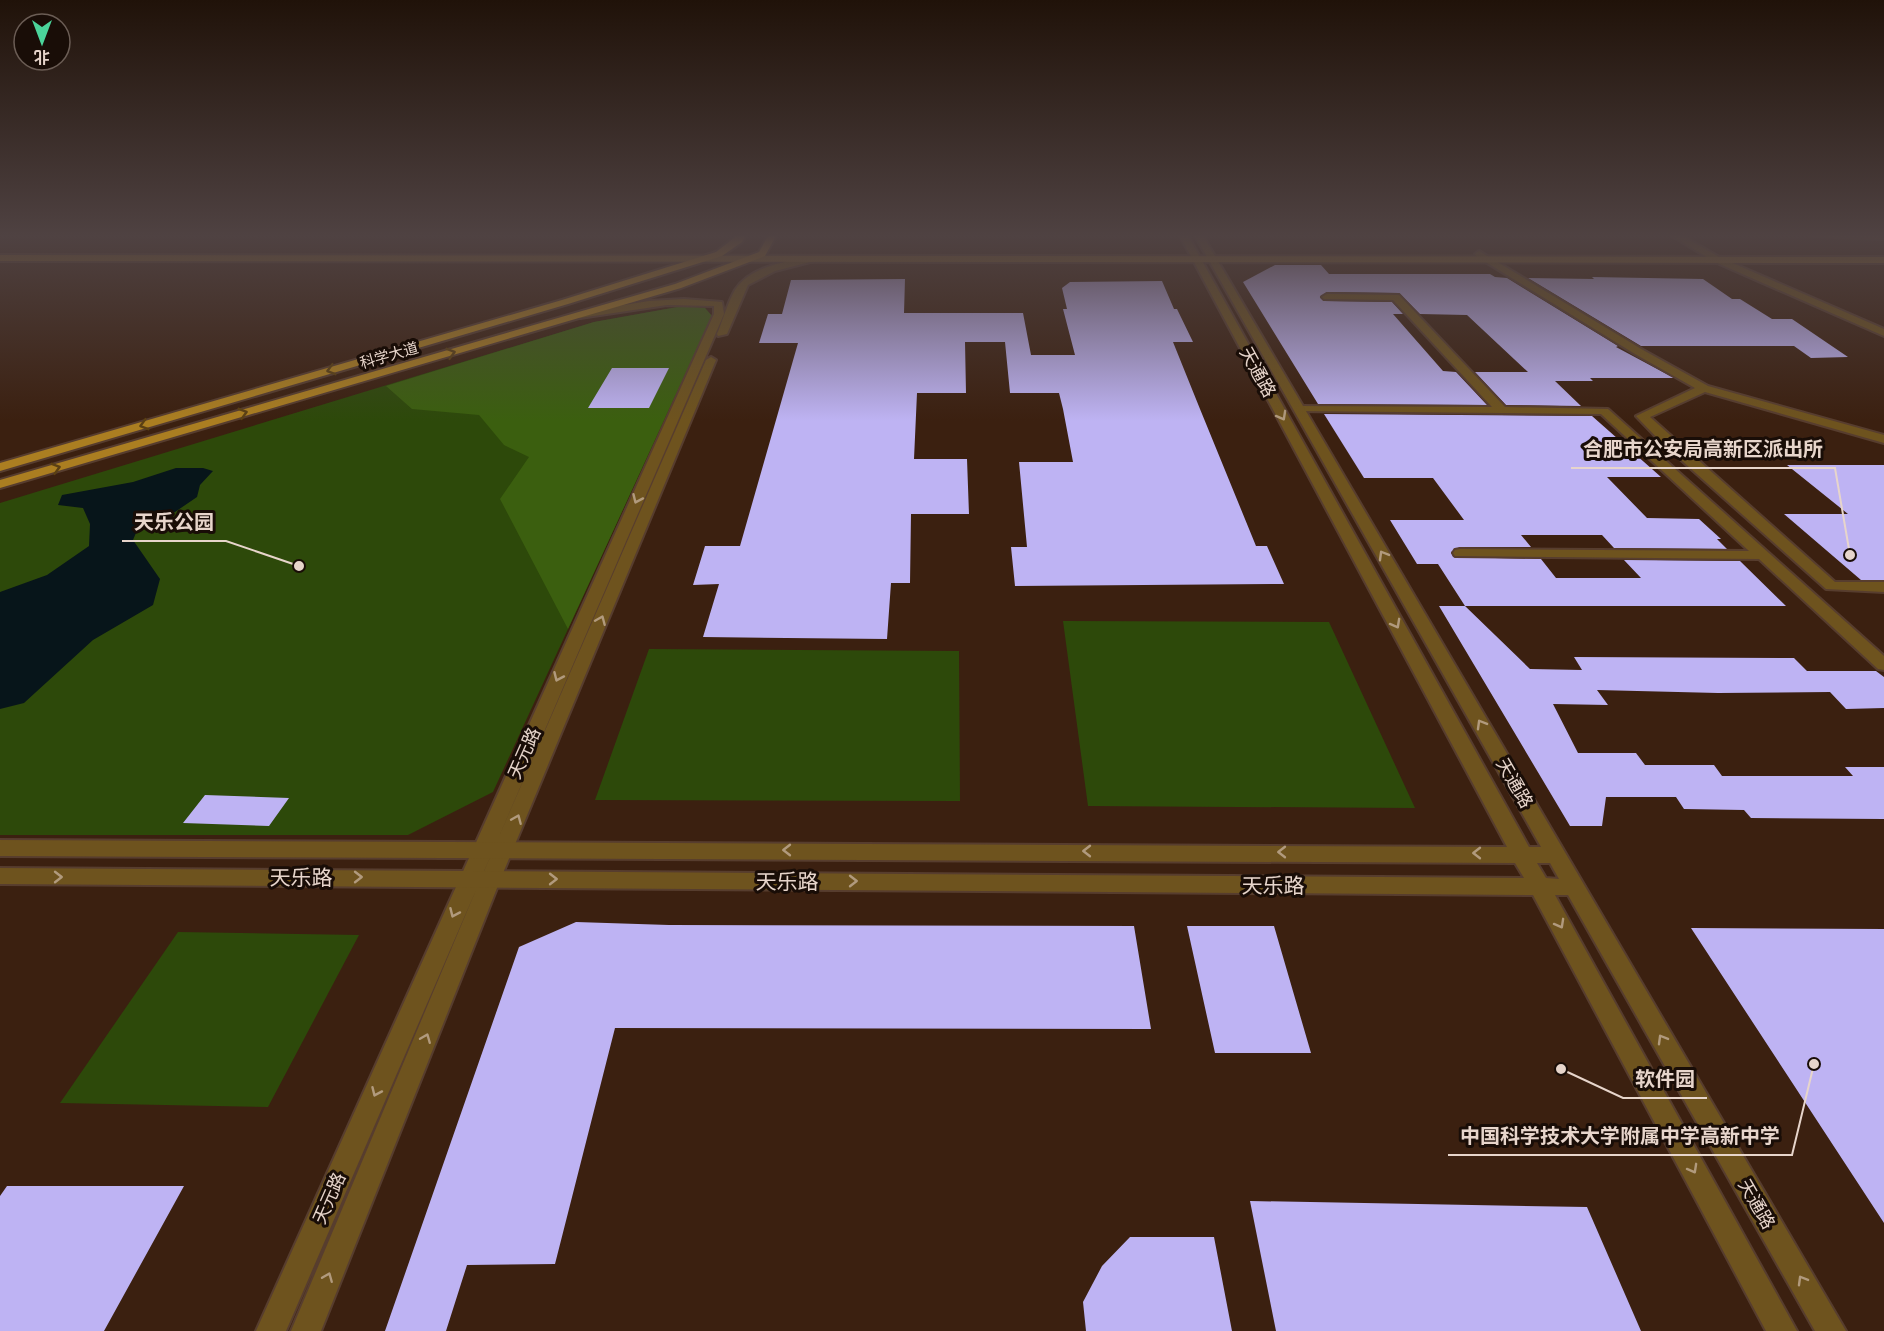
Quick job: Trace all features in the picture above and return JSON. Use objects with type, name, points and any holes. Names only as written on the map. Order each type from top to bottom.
[{"type":"main road","name":"科学大道","points":[[0,467],[586,296]]},
{"type":"main road","name":"科学大道","points":[[0,484],[644,296]]},
{"type":"street","name":"天元路","points":[[306,1331],[491,878],[738,296]]},
{"type":"street","name":"天通路","points":[[1224,296],[1521,853],[1782,1331]]},
{"type":"street","name":"天通路","points":[[1228,296],[1299,409],[1831,1331]]},
{"type":"street","points":[[1547,296],[1630,347],[1704,388],[1882,437]]},
{"type":"street","points":[[1801,296],[1884,333]]},
{"type":"street","points":[[1820,296],[1884,324]]},
{"type":"street","points":[[1327,297],[1396,297],[1502,411]]},
{"type":"street","name":"天元路","points":[[271,1331],[481,850],[720,314],[719,304],[697,300],[580,315]]},
{"type":"street","points":[[1704,388],[1642,416],[1831,586],[1884,587]]},
{"type":"street","points":[[1299,409],[1604,411],[1884,664]]},
{"type":"street","points":[[1460,553],[1764,555]]},
{"type":"street","name":"天乐路","points":[[0,848],[1521,853],[1556,855]]},
{"type":"street","name":"天乐路","points":[[0,876],[1575,887]]},
{"type":"green space","points":[[683,306],[705,308],[712,316],[493,792],[408,835],[0,835],[0,503],[594,322]]},
{"type":"green space","points":[[683,306],[705,308],[712,316],[568,629],[500,499],[529,457],[504,445],[479,415],[412,409],[386,386],[594,322]]},
{"type":"green space","points":[[1063,621],[1329,622],[1415,808],[1088,806]]},
{"type":"green space","points":[[649,649],[959,651],[960,801],[595,800]]},
{"type":"green space","points":[[178,932],[359,935],[268,1107],[60,1103]]},
{"type":"shaded area","points":[[176,468],[203,468],[213,471],[200,485],[197,497],[175,512],[141,521],[133,540],[160,579],[153,605],[93,640],[24,703],[0,709],[0,592],[47,575],[89,546],[90,524],[83,508],[58,505],[62,495],[133,482]]},
{"type":"building","points":[[787,296],[904,296],[904,313],[1023,313],[1031,355],[1075,355],[1063,309],[1067,309],[1064,296],[1168,296],[1193,342],[1173,342],[1256,546],[1267,546],[1284,584],[1015,586],[1011,547],[1027,547],[1019,462],[1073,462],[1063,409],[1059,393],[1010,393],[1005,342],[965,342],[966,393],[917,393],[914,459],[967,459],[969,514],[911,514],[910,583],[891,583],[887,639],[703,637],[719,584],[693,585],[705,546],[740,546],[798,343],[759,343],[768,314],[782,314]]},
{"type":"building","points":[[1252,296],[1321,296],[1324,301],[1392,302],[1403,314],[1393,314],[1443,371],[1456,372],[1487,405],[1318,404]]},
{"type":"building","points":[[1402,296],[1537,296],[1618,346],[1616,347],[1674,378],[1590,378],[1593,381],[1555,381],[1581,406],[1506,405],[1475,372],[1528,372],[1467,315],[1420,314]]},
{"type":"building","points":[[1558,296],[1728,296],[1732,299],[1740,299],[1772,319],[1792,319],[1848,357],[1811,358],[1794,346],[1641,346]]},
{"type":"building","points":[[612,368],[669,368],[649,408],[588,408]]},
{"type":"building","points":[[1324,414],[1592,416],[1661,477],[1607,477],[1647,518],[1699,519],[1721,539],[1717,539],[1727,549],[1614,548],[1602,535],[1521,535],[1531,547],[1460,547],[1451,552],[1453,557],[1541,559],[1556,578],[1641,578],[1624,560],[1740,561],[1786,606],[1465,606],[1438,564],[1417,564],[1390,520],[1464,520],[1433,478],[1364,478]]},
{"type":"building","points":[[1787,465],[1884,465],[1884,580],[1861,580],[1784,514],[1848,514]]},
{"type":"building","points":[[1439,606],[1465,606],[1530,669],[1582,670],[1574,657],[1794,658],[1807,671],[1876,671],[1884,677],[1884,708],[1846,709],[1830,692],[1718,693],[1597,690],[1608,705],[1553,704],[1578,753],[1636,753],[1645,765],[1714,765],[1722,776],[1853,776],[1845,767],[1884,767],[1884,819],[1751,818],[1744,810],[1684,809],[1676,797],[1606,797],[1602,826],[1570,826]]},
{"type":"building","points":[[205,795],[289,798],[269,826],[183,823]]},
{"type":"building","points":[[576,922],[669,925],[1134,926],[1151,1029],[615,1028],[555,1264],[467,1265],[446,1331],[385,1331],[519,947]]},
{"type":"building","points":[[1187,926],[1274,926],[1311,1053],[1215,1053]]},
{"type":"building","points":[[1691,928],[1884,929],[1884,1223]]},
{"type":"building","points":[[7,1186],[184,1186],[104,1331],[0,1331],[0,1196]]},
{"type":"building","points":[[1250,1201],[1587,1207],[1641,1331],[1276,1331]]},
{"type":"building","points":[[1130,1237],[1214,1237],[1232,1331],[1086,1331],[1083,1302],[1102,1266]]},
{"type":"place","name":"合肥市公安局高新区派出所","points":[[1850,555]]},
{"type":"place","name":"天乐公园","points":[[299,566]]},
{"type":"place","name":"中国科学技术大学附属中学高新中学","points":[[1814,1064]]},
{"type":"place","name":"软件园","points":[[1561,1069]]}]
